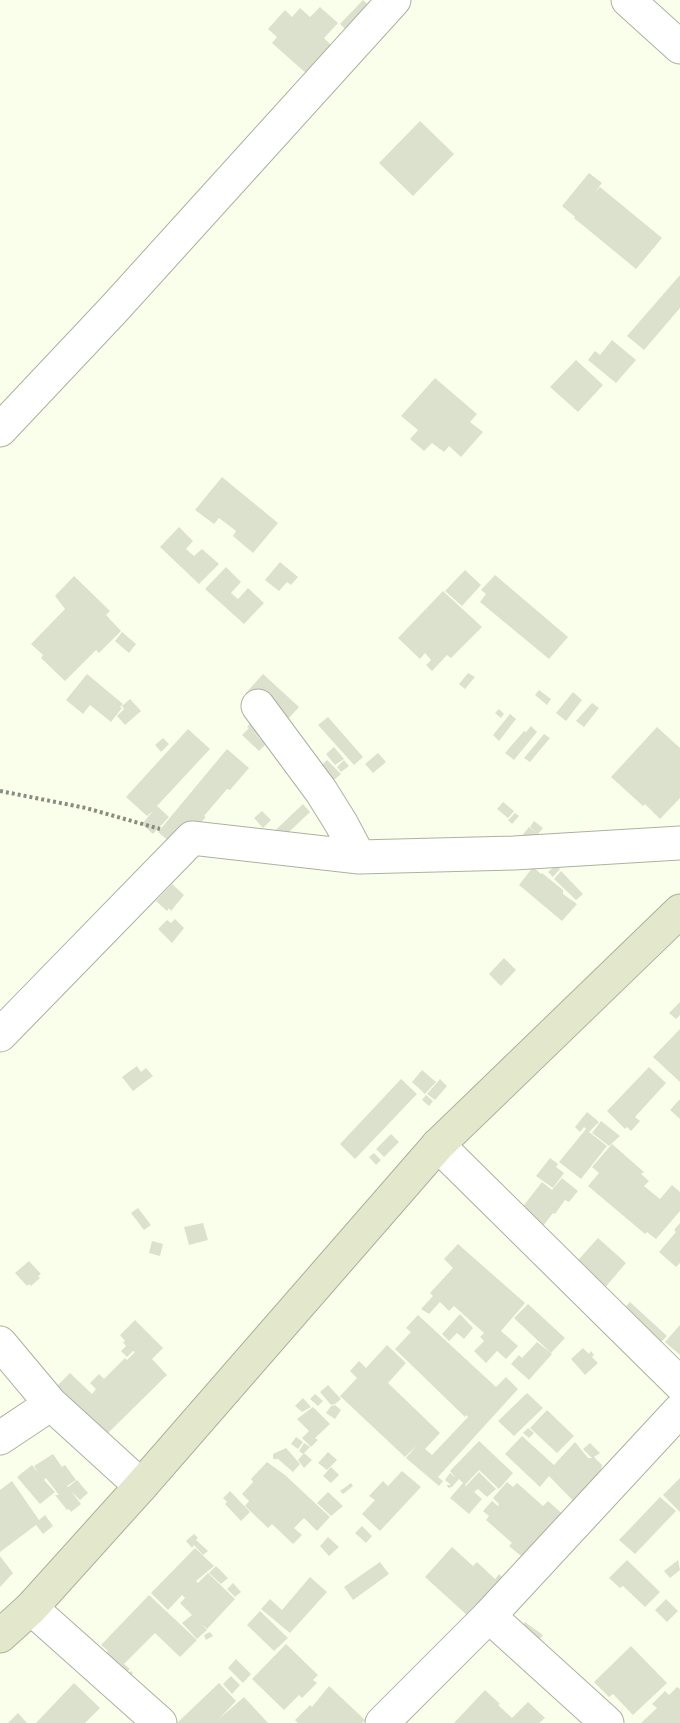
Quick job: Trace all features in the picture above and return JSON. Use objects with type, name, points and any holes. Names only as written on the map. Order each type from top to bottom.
[{"type":"main road","points":[[0,1636],[31,1608],[141,1486],[438,1145],[680,910]]},
{"type":"street","points":[[0,430],[114,309],[393,0]]},
{"type":"street","points":[[628,0],[680,47]]},
{"type":"street","points":[[258,706],[321,791],[359,857]]},
{"type":"street","points":[[0,1035],[192,838],[359,857],[514,853],[680,843]]},
{"type":"street","points":[[438,1145],[680,1384]]},
{"type":"street","points":[[0,1343],[51,1404],[141,1486]]},
{"type":"street","points":[[0,1438],[51,1404]]},
{"type":"street","points":[[381,1723],[489,1616],[680,1410]]},
{"type":"street","points":[[31,1608],[160,1723]]},
{"type":"street","points":[[489,1616],[607,1723]]},
{"type":"path","points":[[0,790],[86,808],[192,838]]},
{"type":"building","points":[[363,0],[379,15],[356,39],[340,24]]},
{"type":"building","points":[[320,7],[338,23],[324,38],[333,47],[308,75],[272,43],[277,37],[268,29],[285,10],[292,17],[300,8],[310,17]]},
{"type":"building","points":[[420,121],[454,154],[413,196],[379,163]]},
{"type":"building","points":[[589,173],[602,183],[595,192],[600,187],[662,238],[636,269],[562,206]]},
{"type":"building","points":[[680,275],[680,308],[644,350],[627,336]]},
{"type":"building","points":[[612,340],[636,360],[616,383],[588,360],[595,351],[600,355]]},
{"type":"building","points":[[576,360],[603,385],[578,412],[550,387]]},
{"type":"building","points":[[435,378],[477,414],[470,422],[483,432],[461,457],[449,446],[444,452],[432,443],[424,451],[410,439],[418,430],[401,416]]},
{"type":"building","points":[[222,477],[278,523],[253,553],[233,536],[236,531],[219,518],[214,524],[195,510]]},
{"type":"building","points":[[179,527],[193,541],[186,549],[194,556],[202,549],[219,564],[199,584],[160,547]]},
{"type":"building","points":[[280,562],[298,577],[291,585],[287,582],[279,591],[265,580]]},
{"type":"building","points":[[226,567],[241,582],[231,593],[238,599],[248,588],[264,603],[244,624],[205,589]]},
{"type":"building","points":[[465,570],[481,585],[462,606],[445,591]]},
{"type":"building","points":[[495,575],[568,637],[549,659],[480,602],[486,594],[481,590]]},
{"type":"building","points":[[74,576],[110,611],[106,615],[121,631],[99,653],[96,650],[65,681],[41,658],[43,655],[31,644],[65,609],[55,596]]},
{"type":"building","points":[[443,591],[482,627],[451,658],[447,655],[432,671],[426,665],[431,660],[425,653],[420,659],[398,638]]},
{"type":"building","points":[[122,632],[136,644],[129,653],[115,641]]},
{"type":"building","points":[[468,673],[475,677],[465,689],[459,684]]},
{"type":"building","points":[[87,674],[123,704],[111,722],[90,705],[83,714],[66,700]]},
{"type":"building","points":[[263,674],[299,707],[266,743],[250,730],[266,744],[259,751],[242,735],[263,710],[245,694]]},
{"type":"building","points":[[539,690],[551,699],[547,705],[535,695]]},
{"type":"building","points":[[573,692],[582,700],[566,721],[556,713]]},
{"type":"building","points":[[130,699],[141,711],[125,725],[117,716],[124,709],[122,706]]},
{"type":"building","points":[[592,703],[599,708],[584,727],[576,721]]},
{"type":"building","points":[[499,709],[504,714],[501,718],[495,713]]},
{"type":"building","points":[[510,714],[516,719],[499,741],[493,735]]},
{"type":"building","points":[[328,717],[363,757],[354,765],[318,725]]},
{"type":"building","points":[[531,726],[537,732],[514,760],[505,753]]},
{"type":"building","points":[[657,727],[680,748],[680,798],[660,819],[611,777]]},
{"type":"building","points":[[188,729],[210,749],[157,806],[169,817],[153,834],[142,824],[153,811],[147,816],[126,797]]},
{"type":"building","points":[[544,734],[550,738],[530,762],[524,758]]},
{"type":"building","points":[[163,738],[169,744],[161,752],[155,745]]},
{"type":"building","points":[[334,747],[344,759],[335,765],[326,754]]},
{"type":"building","points":[[227,749],[249,768],[230,790],[227,789],[204,816],[206,817],[177,848],[158,832]]},
{"type":"building","points":[[378,753],[386,762],[373,773],[365,764]]},
{"type":"building","points":[[327,760],[341,774],[334,780],[320,767]]},
{"type":"building","points":[[344,760],[349,766],[341,772],[337,767]]},
{"type":"building","points":[[503,802],[514,811],[508,818],[497,809]]},
{"type":"building","points":[[303,804],[310,812],[272,848],[265,840]]},
{"type":"building","points":[[262,811],[271,820],[263,828],[254,818]]},
{"type":"building","points":[[515,813],[519,816],[512,824],[508,820]]},
{"type":"building","points":[[534,821],[543,828],[538,834],[530,827]]},
{"type":"building","points":[[529,827],[538,834],[521,855],[512,848]]},
{"type":"building","points":[[556,865],[560,869],[553,877],[548,872]]},
{"type":"building","points":[[533,867],[577,904],[562,921],[519,885]]},
{"type":"building","points":[[561,871],[583,894],[576,900],[554,879]]},
{"type":"building","points":[[172,884],[184,895],[171,911],[169,908],[167,911],[156,901]]},
{"type":"building","points":[[175,919],[184,928],[172,943],[158,929],[167,920],[171,923]]},
{"type":"building","points":[[504,958],[516,970],[501,986],[489,974]]},
{"type":"building","points":[[680,1002],[680,1015],[676,1019],[669,1013]]},
{"type":"building","points":[[680,1029],[680,1082],[653,1057]]},
{"type":"building","points":[[137,1066],[141,1072],[146,1068],[153,1076],[133,1091],[122,1077]]},
{"type":"building","points":[[649,1067],[666,1083],[635,1117],[640,1121],[631,1131],[627,1127],[625,1129],[607,1111]]},
{"type":"building","points":[[422,1070],[436,1082],[425,1094],[412,1082]]},
{"type":"building","points":[[401,1079],[417,1094],[355,1159],[340,1144]]},
{"type":"building","points":[[440,1079],[447,1086],[435,1100],[427,1094]]},
{"type":"building","points":[[426,1095],[433,1101],[429,1106],[422,1100]]},
{"type":"building","points":[[680,1099],[680,1119],[670,1110]]},
{"type":"building","points":[[587,1112],[599,1122],[589,1132],[607,1146],[581,1179],[559,1162],[586,1129],[584,1127],[580,1132],[575,1127]]},
{"type":"building","points":[[601,1121],[620,1136],[609,1146],[592,1133]]},
{"type":"building","points":[[391,1134],[399,1142],[384,1157],[376,1149]]},
{"type":"building","points":[[612,1144],[644,1172],[641,1174],[649,1181],[644,1186],[660,1199],[672,1185],[680,1192],[680,1211],[656,1239],[647,1232],[645,1234],[588,1186],[599,1173],[592,1167]]},
{"type":"building","points":[[374,1153],[381,1160],[376,1165],[369,1157]]},
{"type":"building","points":[[550,1158],[564,1173],[553,1188],[536,1176]]},
{"type":"building","points":[[562,1178],[578,1191],[569,1202],[565,1200],[536,1235],[514,1218],[542,1182],[552,1190]]},
{"type":"building","points":[[138,1208],[151,1225],[144,1230],[131,1213]]},
{"type":"building","points":[[203,1223],[208,1240],[189,1245],[184,1227]]},
{"type":"building","points":[[680,1223],[680,1263],[676,1267],[659,1252],[676,1232],[674,1230]]},
{"type":"building","points":[[598,1238],[626,1263],[602,1291],[570,1269]]},
{"type":"building","points":[[152,1241],[163,1244],[160,1256],[149,1253]]},
{"type":"building","points":[[458,1244],[525,1303],[501,1331],[518,1346],[506,1359],[497,1351],[486,1363],[474,1351],[484,1341],[480,1337],[484,1333],[454,1306],[449,1311],[440,1302],[429,1314],[421,1309],[433,1296],[430,1293],[453,1268],[444,1259]]},
{"type":"building","points":[[29,1261],[41,1274],[31,1286],[29,1284],[27,1286],[15,1273]]},
{"type":"building","points":[[630,1302],[667,1336],[655,1348],[618,1315]]},
{"type":"building","points":[[528,1304],[565,1338],[551,1353],[514,1318]]},
{"type":"building","points":[[460,1314],[473,1328],[464,1339],[457,1333],[449,1341],[442,1334]]},
{"type":"building","points":[[418,1315],[496,1387],[506,1377],[518,1389],[438,1477],[443,1481],[439,1486],[406,1458],[417,1445],[405,1457],[340,1396],[357,1378],[350,1371],[359,1361],[366,1368],[387,1345],[406,1363],[388,1383],[440,1433],[425,1449],[432,1455],[468,1417],[466,1415],[465,1417],[395,1349],[411,1332],[406,1328]]},
{"type":"building","points":[[135,1320],[163,1348],[152,1359],[167,1375],[103,1438],[50,1393],[70,1373],[92,1394],[96,1389],[90,1383],[99,1374],[104,1379],[125,1358],[127,1360],[135,1352],[133,1351],[127,1357],[121,1351],[126,1346],[120,1335]]},
{"type":"building","points":[[680,1325],[680,1355],[665,1342]]},
{"type":"building","points":[[537,1342],[552,1354],[529,1380],[511,1364],[519,1355],[522,1358]]},
{"type":"building","points":[[583,1348],[589,1354],[591,1351],[594,1355],[592,1357],[598,1363],[585,1375],[571,1359]]},
{"type":"building","points":[[328,1385],[341,1399],[335,1404],[331,1405],[320,1392]]},
{"type":"building","points":[[527,1393],[543,1408],[514,1436],[498,1421]]},
{"type":"building","points":[[315,1394],[323,1401],[318,1406],[310,1399]]},
{"type":"building","points":[[303,1398],[311,1407],[302,1412],[295,1406]]},
{"type":"building","points":[[335,1405],[341,1410],[335,1419],[326,1413],[331,1406]]},
{"type":"building","points":[[313,1407],[330,1424],[315,1438],[318,1440],[311,1447],[302,1438],[309,1431],[297,1419]]},
{"type":"building","points":[[547,1410],[574,1436],[557,1453],[530,1428]]},
{"type":"building","points":[[528,1428],[534,1433],[529,1438],[523,1433]]},
{"type":"building","points":[[522,1436],[554,1465],[575,1442],[588,1458],[592,1458],[583,1449],[590,1443],[600,1453],[594,1457],[602,1465],[601,1471],[610,1480],[582,1510],[549,1476],[540,1487],[505,1454]]},
{"type":"building","points":[[296,1437],[303,1442],[298,1449],[291,1444]]},
{"type":"building","points":[[479,1441],[513,1473],[499,1489],[479,1470],[465,1485],[479,1472],[496,1489],[487,1497],[478,1489],[474,1492],[482,1499],[469,1514],[450,1498],[463,1483],[459,1479],[448,1488],[447,1485],[451,1485],[445,1480],[450,1473],[456,1478],[450,1471]]},
{"type":"building","points":[[304,1443],[310,1447],[303,1454],[299,1451]]},
{"type":"building","points":[[286,1448],[300,1464],[293,1472],[278,1459],[273,1459],[273,1454]]},
{"type":"building","points":[[328,1452],[337,1460],[327,1470],[318,1463]]},
{"type":"building","points":[[304,1453],[312,1460],[304,1468],[298,1460]]},
{"type":"building","points":[[53,1454],[62,1467],[65,1465],[76,1480],[67,1486],[77,1480],[88,1493],[80,1500],[71,1491],[81,1504],[71,1512],[55,1495],[59,1495],[46,1478],[44,1480],[55,1492],[40,1504],[17,1477],[32,1465],[38,1473],[34,1466]]},
{"type":"building","points":[[267,1462],[285,1475],[330,1517],[317,1531],[304,1518],[294,1528],[302,1535],[293,1544],[272,1524],[268,1528],[245,1506],[249,1501],[242,1494],[253,1482],[251,1479]]},
{"type":"building","points":[[331,1467],[339,1475],[331,1483],[323,1476]]},
{"type":"building","points":[[402,1471],[421,1487],[380,1531],[362,1514],[375,1500],[369,1496],[383,1481],[388,1486]]},
{"type":"building","points":[[680,1478],[680,1512],[663,1495]]},
{"type":"building","points":[[12,1481],[39,1520],[45,1515],[53,1526],[43,1534],[36,1525],[0,1552],[0,1490]]},
{"type":"building","points":[[507,1482],[513,1487],[517,1483],[543,1506],[548,1501],[566,1517],[527,1561],[509,1546],[512,1543],[486,1520],[489,1516],[483,1511],[492,1501],[498,1506],[499,1504],[493,1498]]},
{"type":"building","points":[[351,1483],[353,1486],[343,1494],[340,1491]]},
{"type":"building","points":[[230,1491],[250,1512],[241,1521],[225,1504],[227,1502],[223,1498]]},
{"type":"building","points":[[328,1492],[343,1506],[331,1516],[317,1503]]},
{"type":"building","points":[[660,1497],[676,1511],[635,1554],[619,1540]]},
{"type":"building","points":[[362,1526],[372,1536],[366,1543],[355,1533]]},
{"type":"building","points":[[194,1534],[198,1538],[196,1540],[208,1551],[203,1555],[194,1545],[192,1548],[186,1541]]},
{"type":"building","points":[[328,1537],[339,1547],[329,1556],[320,1546]]},
{"type":"building","points":[[452,1547],[473,1566],[477,1562],[495,1579],[499,1574],[503,1578],[468,1616],[425,1577]]},
{"type":"building","points":[[195,1548],[214,1566],[196,1581],[198,1583],[208,1573],[235,1599],[207,1629],[201,1624],[207,1630],[197,1639],[182,1623],[192,1615],[180,1603],[185,1598],[182,1595],[168,1610],[151,1593]]},
{"type":"building","points":[[0,1556],[13,1573],[0,1587]]},
{"type":"building","points":[[627,1560],[660,1592],[645,1607],[623,1586],[620,1588],[609,1578]]},
{"type":"building","points":[[678,1560],[680,1570],[670,1578],[664,1571]]},
{"type":"building","points":[[380,1562],[389,1574],[353,1600],[344,1587]]},
{"type":"building","points":[[216,1566],[228,1578],[221,1584],[209,1573]]},
{"type":"building","points":[[310,1577],[327,1592],[290,1633],[261,1609],[270,1599],[282,1610]]},
{"type":"building","points":[[233,1583],[241,1592],[235,1597],[227,1589]]},
{"type":"building","points":[[149,1595],[197,1640],[180,1657],[155,1633],[124,1664],[130,1669],[128,1673],[131,1671],[133,1673],[123,1683],[115,1673],[123,1665],[115,1672],[101,1658],[108,1651],[101,1645]]},
{"type":"building","points":[[666,1599],[678,1611],[667,1622],[655,1610]]},
{"type":"building","points":[[260,1611],[288,1638],[274,1651],[247,1625]]},
{"type":"building","points":[[525,1622],[543,1635],[536,1645],[518,1633]]},
{"type":"building","points":[[210,1632],[213,1636],[206,1640],[204,1635]]},
{"type":"building","points":[[286,1644],[318,1675],[313,1680],[317,1683],[302,1698],[299,1695],[284,1710],[252,1679]]},
{"type":"building","points":[[631,1646],[667,1683],[633,1715],[613,1694],[609,1697],[594,1682]]},
{"type":"building","points":[[236,1659],[251,1674],[243,1683],[228,1668]]},
{"type":"building","points":[[231,1676],[240,1685],[232,1694],[223,1684]]},
{"type":"building","points":[[74,1683],[100,1708],[85,1723],[36,1723]]},
{"type":"building","points":[[219,1683],[236,1701],[220,1718],[244,1697],[268,1723],[177,1723]]},
{"type":"building","points":[[329,1686],[365,1720],[362,1723],[298,1723],[295,1720],[310,1705],[312,1707]]},
{"type":"building","points":[[677,1687],[680,1689],[680,1723],[641,1723],[657,1708],[652,1704],[665,1691],[669,1695]]},
{"type":"building","points":[[485,1690],[512,1718],[528,1702],[545,1718],[539,1723],[454,1723]]},
{"type":"building","points":[[18,1713],[27,1723],[8,1723]]}]
